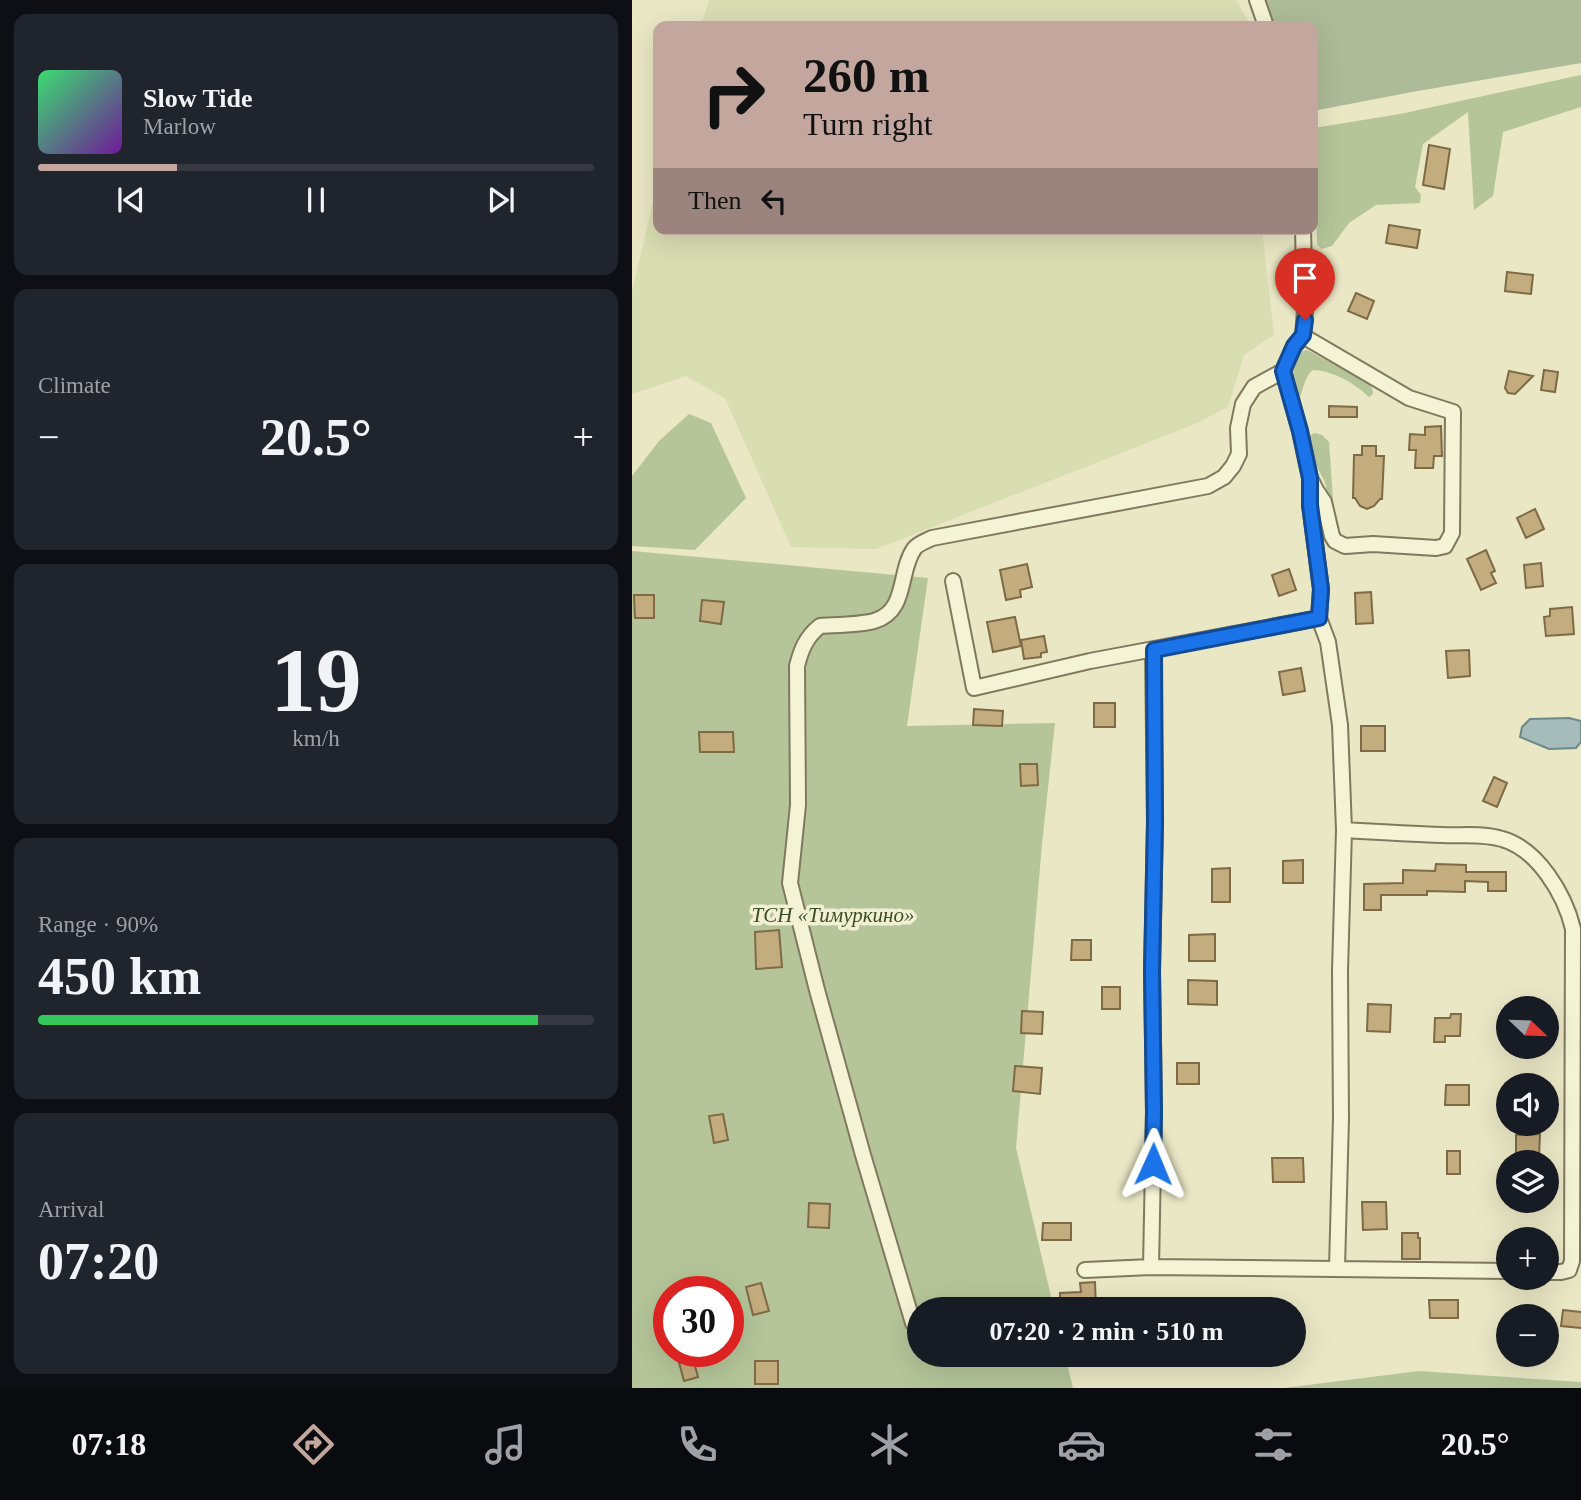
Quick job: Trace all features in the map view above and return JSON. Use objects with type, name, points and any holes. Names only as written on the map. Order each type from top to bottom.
[{"type":"street","points":[[1257,0],[1264,21]]},
{"type":"street","points":[[907,1303],[859,1142],[790,883],[798,805],[796,666],[801,649],[812,632],[820,626],[874,621],[887,615],[898,603],[908,562],[915,547],[932,538],[1208,486],[1224,477],[1239,454],[1238,428],[1243,404],[1254,387],[1283,371],[1294,346],[1303,335],[1303,235]]},
{"type":"street","points":[[1303,335],[1409,398],[1453,412],[1452,533],[1445,546],[1436,548],[1340,544],[1332,536],[1324,502],[1310,478]]},
{"type":"street","points":[[1283,371],[1310,478],[1310,505],[1321,589],[1319,618],[1327,642],[1340,725],[1344,830],[1337,1268]]},
{"type":"street","points":[[953,581],[974,688],[1090,661],[1319,618]]},
{"type":"street","points":[[1151,1267],[1154,1112],[1154,650]]},
{"type":"street","points":[[1344,830],[1503,839],[1529,854],[1548,874],[1564,901],[1573,929],[1572,1261],[1569,1270],[1559,1272]]},
{"type":"street","points":[[1085,1270],[1151,1267],[1496,1271]]},
{"type":"green space","points":[[709,0],[1236,0],[1248,21],[703,21]]},
{"type":"green space","points":[[1264,0],[1581,0],[1581,63],[1318,110],[1318,21],[1271,21]]},
{"type":"green space","points":[[1581,75],[1581,107],[1503,132],[1493,196],[1474,210],[1468,112],[1423,144],[1415,187],[1421,195],[1420,203],[1376,205],[1349,223],[1332,246],[1321,249],[1317,244],[1317,235],[1318,127],[1400,114]]},
{"type":"green space","points":[[653,202],[653,235],[1263,235],[1274,335],[1244,355],[1228,407],[1195,424],[876,549],[791,547],[725,398],[686,376],[632,394],[632,292]]},
{"type":"green space","points":[[1307,350],[1365,381],[1371,386],[1373,394],[1369,397],[1343,379],[1313,370],[1306,378],[1300,398],[1293,406],[1289,367],[1296,352]]},
{"type":"green space","points":[[689,414],[711,423],[746,498],[695,550],[632,546],[632,476],[659,441]]},
{"type":"green space","points":[[1315,433],[1322,435],[1329,442],[1335,528],[1325,482],[1306,446],[1308,436]]},
{"type":"green space","name":"ТСН «Тимуркино»","points":[[632,551],[928,578],[907,726],[1055,723],[1016,1148],[1051,1297],[907,1297],[907,1367],[1068,1367],[1073,1388],[632,1388]]},
{"type":"green space","points":[[1419,1371],[1581,1382],[1581,1388],[1284,1388]]},
{"type":"shaded area","points":[[1569,718],[1581,721],[1581,742],[1576,748],[1549,749],[1520,737],[1522,727],[1530,719]]},
{"type":"building","points":[[1429,145],[1450,149],[1444,189],[1423,185]]},
{"type":"building","points":[[1389,225],[1420,230],[1417,248],[1386,243]]},
{"type":"building","points":[[1507,272],[1533,275],[1531,294],[1505,291]]},
{"type":"building","points":[[1356,293],[1374,301],[1367,319],[1348,311]]},
{"type":"building","points":[[1544,370],[1558,372],[1555,392],[1541,390]]},
{"type":"building","points":[[1509,371],[1533,376],[1515,394],[1508,393],[1505,388]]},
{"type":"building","points":[[1329,406],[1357,407],[1357,417],[1329,417]]},
{"type":"building","points":[[1441,426],[1442,456],[1434,456],[1433,468],[1415,468],[1416,450],[1409,450],[1410,434],[1425,435],[1425,427]]},
{"type":"building","points":[[1362,446],[1376,446],[1376,456],[1384,456],[1382,499],[1367,509],[1353,498],[1354,455],[1362,455]]},
{"type":"building","points":[[1535,509],[1544,529],[1526,538],[1517,518]]},
{"type":"building","points":[[1486,550],[1495,571],[1491,573],[1496,583],[1481,590],[1467,559]]},
{"type":"building","points":[[1541,563],[1543,586],[1526,588],[1524,565]]},
{"type":"building","points":[[1027,564],[1032,587],[1020,590],[1021,597],[1006,600],[1000,570]]},
{"type":"building","points":[[1289,569],[1296,590],[1279,596],[1272,575]]},
{"type":"building","points":[[1371,592],[1373,623],[1356,624],[1355,593]]},
{"type":"building","points":[[634,595],[654,595],[654,618],[635,618]]},
{"type":"building","points":[[702,600],[724,602],[721,624],[700,621]]},
{"type":"building","points":[[1572,607],[1574,634],[1546,636],[1544,617],[1550,616],[1550,609]]},
{"type":"building","points":[[1015,617],[1021,646],[993,652],[987,622]]},
{"type":"building","points":[[1044,636],[1047,652],[1041,653],[1041,657],[1024,659],[1021,640]]},
{"type":"building","points":[[1469,650],[1470,676],[1448,678],[1446,651]]},
{"type":"building","points":[[1301,668],[1305,691],[1283,695],[1279,672]]},
{"type":"building","points":[[1094,703],[1115,703],[1115,727],[1094,727]]},
{"type":"building","points":[[974,709],[1003,711],[1002,726],[973,725]]},
{"type":"building","points":[[1361,726],[1385,726],[1385,751],[1361,751]]},
{"type":"building","points":[[699,732],[733,732],[734,752],[700,752]]},
{"type":"building","points":[[1020,764],[1037,764],[1038,785],[1021,786]]},
{"type":"building","points":[[1494,777],[1507,783],[1497,807],[1483,801]]},
{"type":"building","points":[[1303,860],[1303,883],[1283,883],[1283,861]]},
{"type":"building","points":[[1436,864],[1466,865],[1466,872],[1506,872],[1506,891],[1488,891],[1488,882],[1465,881],[1465,892],[1427,891],[1427,895],[1381,895],[1381,910],[1364,910],[1364,884],[1403,883],[1403,870],[1435,871]]},
{"type":"building","points":[[1230,868],[1230,902],[1212,902],[1212,869]]},
{"type":"building","points":[[779,930],[782,967],[756,969],[755,932]]},
{"type":"building","points":[[1215,934],[1215,961],[1189,961],[1189,935]]},
{"type":"building","points":[[1072,940],[1091,940],[1091,960],[1071,960]]},
{"type":"building","points":[[1188,980],[1217,981],[1217,1005],[1188,1004]]},
{"type":"building","points":[[1102,987],[1120,987],[1120,1009],[1102,1009]]},
{"type":"building","points":[[1368,1004],[1391,1005],[1390,1032],[1367,1031]]},
{"type":"building","points":[[1022,1011],[1043,1012],[1042,1034],[1021,1033]]},
{"type":"building","points":[[1451,1014],[1461,1014],[1460,1036],[1445,1036],[1445,1042],[1434,1042],[1435,1018],[1450,1018]]},
{"type":"building","points":[[1177,1063],[1199,1063],[1199,1084],[1177,1084]]},
{"type":"building","points":[[1015,1066],[1042,1068],[1040,1094],[1013,1091]]},
{"type":"building","points":[[1446,1085],[1469,1085],[1469,1105],[1445,1105]]},
{"type":"building","points":[[723,1114],[728,1140],[714,1143],[709,1116]]},
{"type":"building","points":[[1516,1136],[1540,1136],[1539,1150],[1516,1150]]},
{"type":"building","points":[[1447,1151],[1460,1151],[1460,1174],[1447,1174]]},
{"type":"building","points":[[1272,1158],[1303,1158],[1304,1182],[1273,1182]]},
{"type":"building","points":[[1362,1202],[1386,1202],[1387,1229],[1363,1230]]},
{"type":"building","points":[[809,1203],[830,1204],[829,1228],[808,1227]]},
{"type":"building","points":[[1043,1223],[1071,1223],[1071,1240],[1042,1240]]},
{"type":"building","points":[[1402,1233],[1418,1233],[1420,1259],[1402,1259]]},
{"type":"building","points":[[1095,1282],[1096,1297],[1060,1297],[1060,1293],[1081,1292],[1080,1283]]},
{"type":"building","points":[[761,1283],[769,1311],[753,1315],[746,1287]]},
{"type":"building","points":[[1429,1300],[1458,1300],[1458,1318],[1430,1318]]},
{"type":"building","points":[[1563,1310],[1582,1312],[1582,1328],[1561,1326]]},
{"type":"building","points":[[755,1361],[778,1361],[778,1384],[755,1384]]},
{"type":"building","points":[[680,1367],[695,1367],[698,1377],[684,1381]]},
{"type":"route","points":[[1153,1164],[1154,650],[1319,618],[1321,589],[1310,505],[1310,478],[1283,371],[1294,346],[1303,335],[1305,320]]}]
